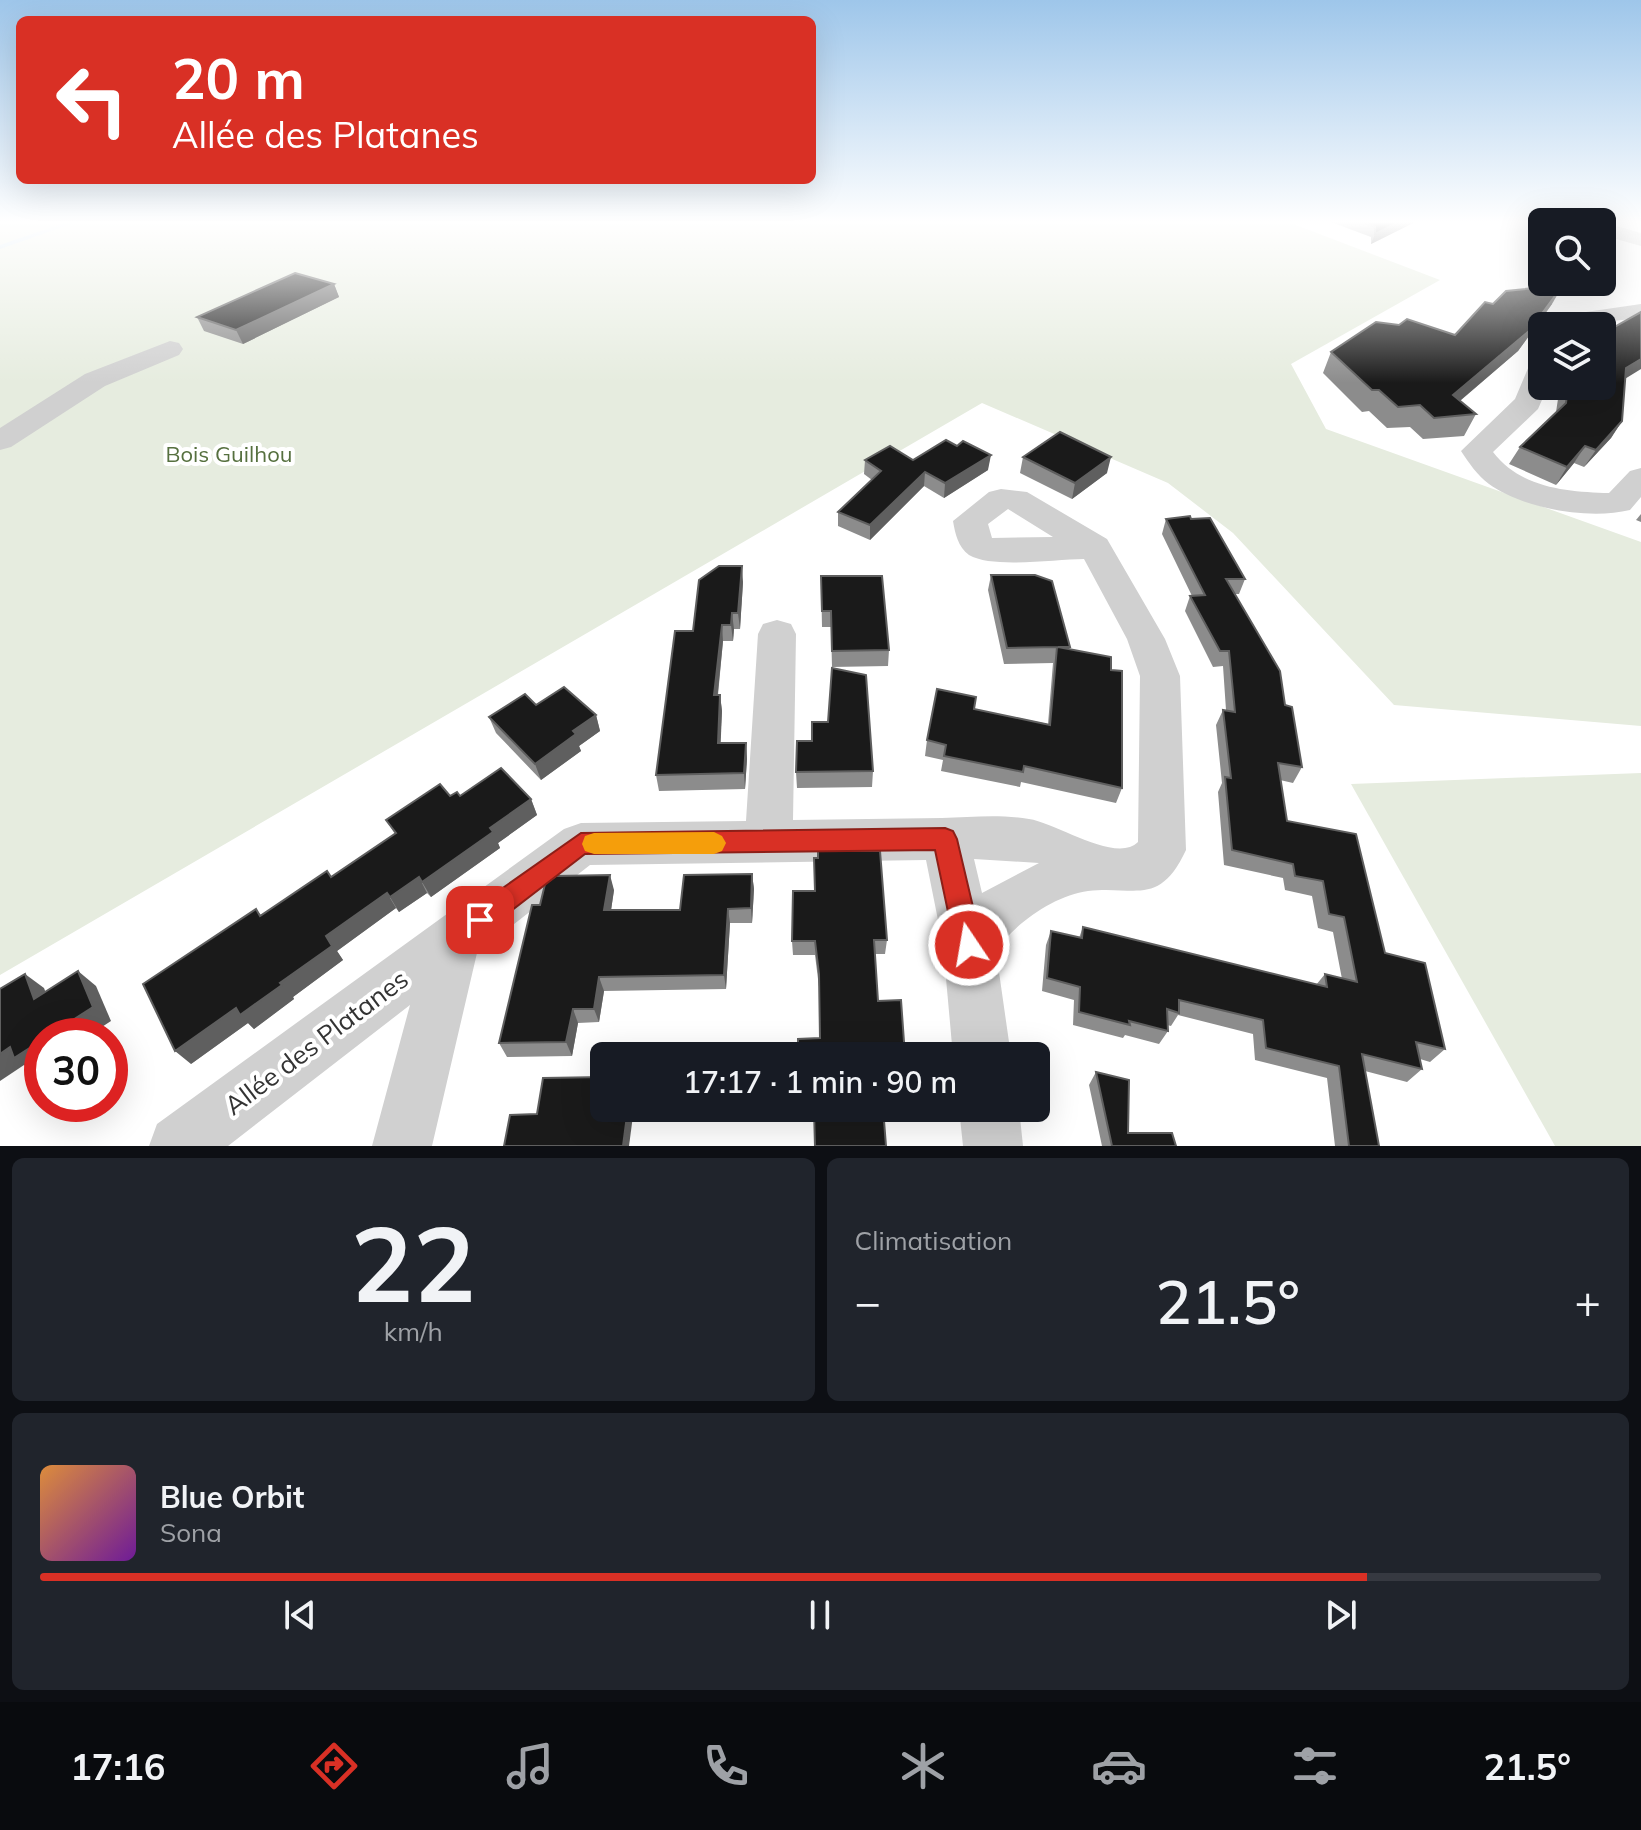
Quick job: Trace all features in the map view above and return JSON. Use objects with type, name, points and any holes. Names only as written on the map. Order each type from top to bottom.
[{"type":"street","points":[[1616,314],[1641,311]]},
{"type":"street","points":[[0,441],[95,380],[170,349]]},
{"type":"street","points":[[1529,400],[1476,451],[1482,462],[1505,479],[1544,496],[1579,503],[1618,503],[1641,478]]},
{"type":"street","points":[[969,945],[993,915],[1029,893],[1086,869],[1128,873],[1148,868],[1162,850],[1160,676],[1146,639],[1095,547]]},
{"type":"street","points":[[769,843],[777,634]]},
{"type":"street","name":"Allée des Platanes","points":[[179,1146],[581,844],[1031,838],[1068,851],[1086,869]]},
{"type":"street","points":[[945,839],[969,945],[980,1042]]},
{"type":"street","name":"Allée des Platanes","points":[[402,1146],[454,939]]},
{"type":"street","points":[[990,1122],[993,1146]]},
{"type":"green space","name":"Bois Guilhou","points":[[0,275],[1428,275],[1440,280],[1291,364],[1326,429],[1641,542],[1641,726],[1394,705],[1233,533],[1168,483],[982,403],[0,975]]},
{"type":"green space","points":[[1641,773],[1641,1146],[1555,1146],[1351,784]]},
{"type":"building","points":[[289,275],[304,275],[334,284],[236,330],[197,317]]},
{"type":"building","points":[[1528,289],[1528,296],[1555,296],[1543,312],[1528,312],[1528,332],[1453,395],[1476,414],[1434,418],[1420,405],[1398,407],[1379,390],[1372,390],[1331,352],[1376,322],[1399,325],[1407,319],[1455,335],[1485,302],[1493,304],[1506,291]]},
{"type":"building","points":[[1641,312],[1641,359],[1626,368],[1622,421],[1596,450],[1585,446],[1567,467],[1520,447],[1566,400],[1616,400],[1616,326]]},
{"type":"building","points":[[1060,432],[1111,457],[1075,483],[1023,457]]},
{"type":"building","points":[[946,440],[957,446],[963,441],[991,455],[945,483],[925,472],[870,525],[838,512],[881,471],[865,460],[890,446],[913,460]]},
{"type":"building","points":[[1190,516],[1191,519],[1210,518],[1245,579],[1226,579],[1280,671],[1285,705],[1292,707],[1302,767],[1278,763],[1287,821],[1356,834],[1385,953],[1425,963],[1445,1049],[1416,1042],[1422,1069],[1362,1054],[1379,1146],[1349,1146],[1339,1066],[1266,1048],[1263,1020],[1179,1000],[1179,1013],[1167,1009],[1168,1031],[1129,1021],[1130,1025],[1079,1012],[1080,987],[1047,978],[1051,931],[1082,938],[1083,927],[1327,987],[1325,974],[1357,982],[1344,917],[1329,914],[1323,881],[1295,876],[1293,864],[1232,850],[1225,777],[1231,778],[1223,710],[1235,712],[1229,651],[1220,651],[1190,596],[1205,595],[1166,519]]},
{"type":"building","points":[[719,566],[742,566],[738,613],[732,613],[731,625],[722,625],[714,695],[720,695],[718,743],[746,743],[744,773],[656,775],[675,631],[693,631],[699,580]]},
{"type":"building","points":[[991,575],[1035,575],[1052,581],[1070,647],[1058,647],[1111,657],[1111,670],[1122,671],[1122,788],[1024,766],[1023,772],[944,756],[946,745],[927,740],[937,689],[976,697],[974,709],[1050,725],[1057,647],[1007,648]]},
{"type":"building","points":[[821,576],[882,576],[889,650],[832,651],[831,611],[822,611]]},
{"type":"building","points":[[832,668],[866,675],[873,771],[796,772],[797,741],[812,741],[812,722],[828,722]]},
{"type":"building","points":[[564,687],[596,715],[535,764],[489,717],[525,694],[536,705]]},
{"type":"building","points":[[501,768],[531,799],[490,828],[493,832],[422,882],[419,877],[390,897],[387,893],[326,936],[332,946],[240,1015],[236,1008],[175,1051],[143,984],[256,909],[260,916],[327,871],[331,877],[396,833],[386,820],[440,784],[450,796],[457,792],[460,796]]},
{"type":"building","points":[[818,851],[880,851],[887,940],[874,940],[878,1001],[901,1000],[904,1042],[798,1042],[798,1039],[820,1038],[815,941],[792,941],[793,891],[815,891],[814,858],[818,858]]},
{"type":"building","points":[[752,874],[751,908],[728,909],[724,975],[599,977],[594,1009],[573,1009],[566,1042],[499,1043],[532,905],[540,905],[545,884],[556,876],[610,875],[604,910],[680,910],[684,875]]},
{"type":"building","points":[[78,971],[93,1007],[76,1018],[24,1018],[24,1052],[14,1058],[10,1047],[0,1054],[0,989],[25,974],[34,999]]},
{"type":"building","points":[[1096,1072],[1129,1080],[1128,1133],[1172,1133],[1176,1146],[1112,1146]]},
{"type":"building","points":[[590,1077],[590,1122],[626,1122],[623,1146],[504,1146],[510,1115],[537,1114],[543,1078]]},
{"type":"building","points":[[814,1122],[884,1122],[886,1146],[815,1146]]},
{"type":"slow traffic","points":[[594,844],[714,843]]},
{"type":"route","points":[[480,920],[581,844],[945,839],[969,945]]}]
